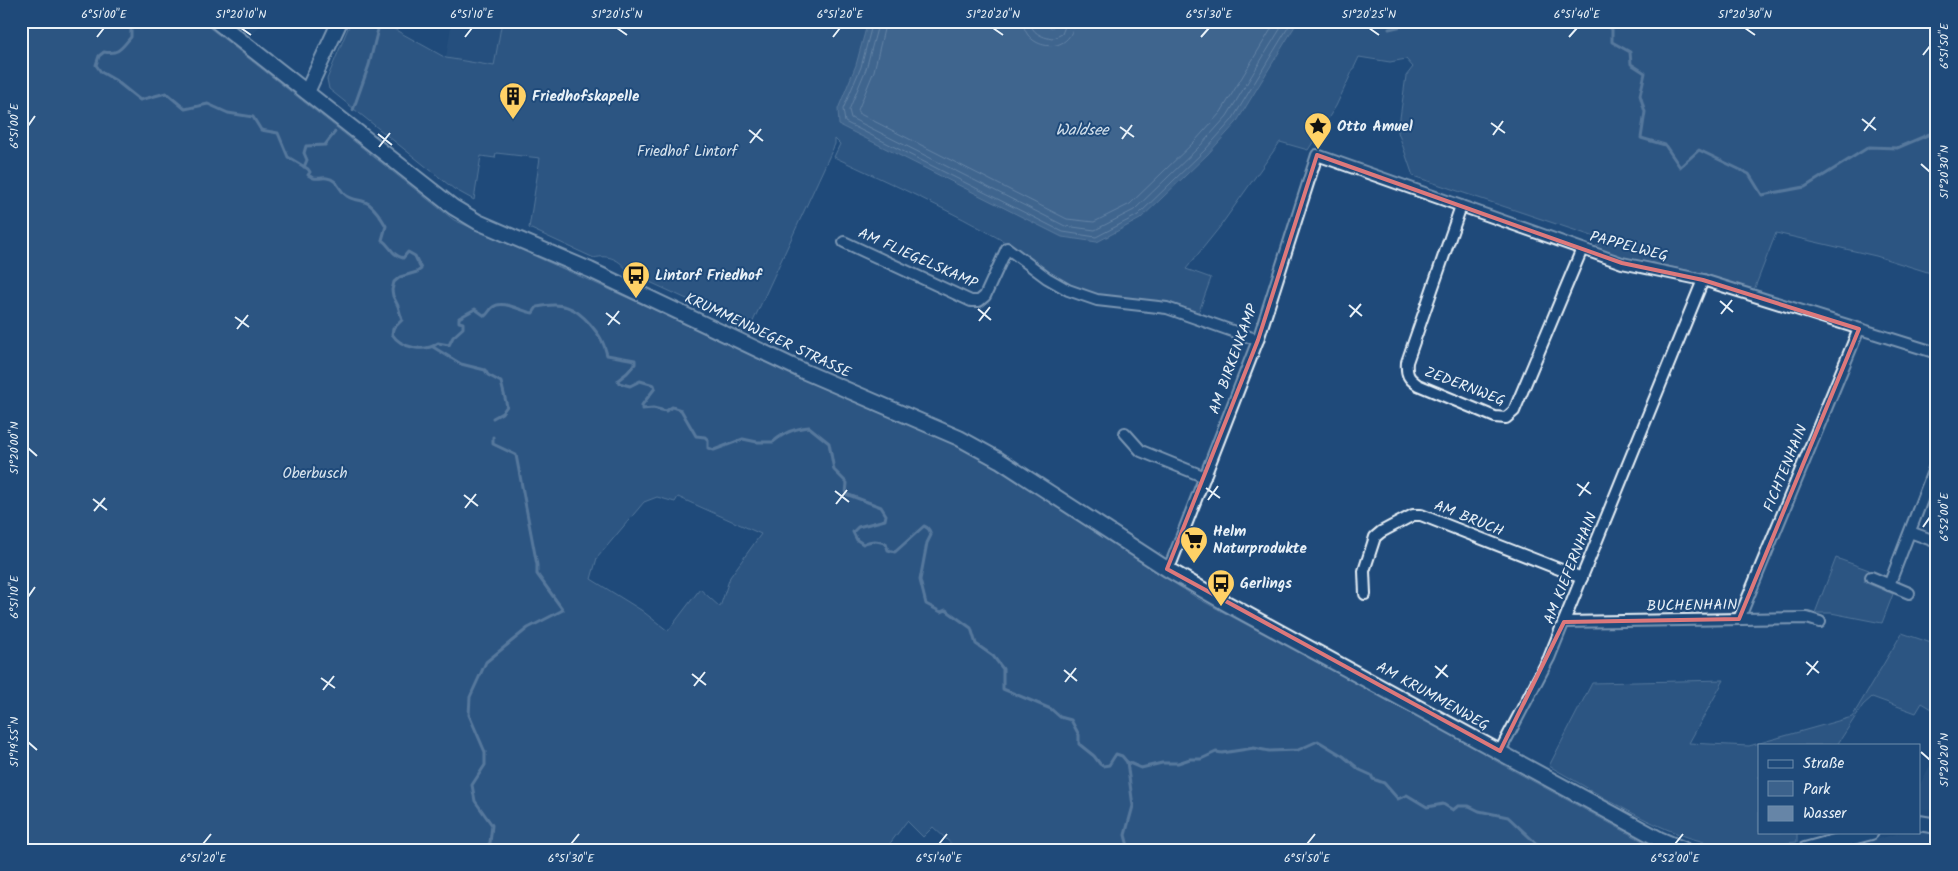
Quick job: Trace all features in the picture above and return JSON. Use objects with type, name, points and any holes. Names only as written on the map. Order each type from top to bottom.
[{"type":"main road","name":"KRUMMENWEGER STRASSE","points":[[216,21],[453,207],[478,222],[590,270],[809,373],[959,438],[999,460],[1167,569]]},
{"type":"main road","points":[[307,92],[340,21]]},
{"type":"main road","name":"AM KRUMMENWEG","points":[[1167,569],[1659,839],[1685,850]]},
{"type":"main road","points":[[1920,823],[1937,826]]},
{"type":"main road","points":[[1805,850],[1863,834]]},
{"type":"street","name":"AM BIRKENKAMP","points":[[1167,569],[1172,561],[1258,340],[1317,155]]},
{"type":"street","name":"PAPPELWEG","points":[[1317,155],[1622,263],[1703,280],[1937,354]]},
{"type":"street","name":"ZEDERNWEG","points":[[1461,206],[1407,362],[1406,370],[1408,378],[1418,385],[1495,417],[1506,418],[1514,411],[1582,249]]},
{"type":"street","name":"AM FLIEGELSKAMP","points":[[844,242],[971,301],[979,301],[985,296],[1007,248],[1047,278],[1068,290],[1097,300],[1166,308],[1258,340]]},
{"type":"street","name":"AM KIEFERNHAIN","points":[[1500,751],[1549,658],[1703,280]]},
{"type":"street","name":"FICHTENHAIN","points":[[1739,619],[1859,329]]},
{"type":"street","points":[[1125,433],[1141,451],[1205,477]]},
{"type":"street","points":[[1889,585],[1937,460]]},
{"type":"street","name":"AM BRUCH","points":[[1365,594],[1364,571],[1375,537],[1413,515],[1422,515],[1582,578]]},
{"type":"street","points":[[1910,532],[1937,542]]},
{"type":"street","points":[[1870,578],[1909,593]]},
{"type":"street","name":"BUCHENHAIN","points":[[1564,622],[1807,618],[1820,622]]},
{"type":"highlighted area","points":[[1317,155],[1622,263],[1703,280],[1859,329],[1739,619],[1564,622],[1500,751],[1167,569],[1258,340]]},
{"type":"shaded area","points":[[236,21],[264,21],[253,34]]},
{"type":"shaded area","points":[[452,21],[502,21],[495,66],[446,58]]},
{"type":"shaded area","points":[[1932,762],[1937,764],[1937,812],[1933,809],[1920,809],[1920,784]]},
{"type":"shaded area","points":[[1920,832],[1937,835],[1937,850],[1841,850],[1897,834],[1920,834]]},
{"type":"green space","name":"Oberbusch","points":[[21,21],[201,21],[454,220],[948,441],[989,463],[1197,598],[1491,756],[1494,760],[1659,850],[958,850],[933,827],[923,837],[907,821],[885,850],[21,850]],"holes":[[[657,497],[675,502],[678,497],[761,534],[730,577],[720,607],[700,589],[668,631],[641,610],[591,579],[597,558],[644,502]]]},
{"type":"green space","name":"Friedhof Lintorf","points":[[351,21],[384,21],[383,23],[446,58],[494,66],[502,21],[1937,21],[1937,275],[1876,256],[1776,233],[1754,290],[1702,273],[1622,257],[1595,247],[1604,240],[1413,176],[1398,132],[1406,76],[1413,67],[1406,59],[1390,62],[1359,57],[1336,106],[1308,150],[1280,142],[1219,228],[1186,269],[1211,278],[1198,314],[1118,301],[1062,283],[1013,247],[984,230],[834,157],[840,144],[835,139],[835,144],[750,328],[628,272],[622,264],[614,259],[594,258],[529,228],[540,158],[496,153],[495,158],[481,156],[474,200],[454,189],[329,89],[327,79]]},
{"type":"green space","points":[[1836,558],[1869,570],[1864,582],[1893,594],[1882,623],[1831,613],[1815,613]]},
{"type":"green space","points":[[1902,633],[1937,645],[1937,712],[1922,703],[1916,713],[1872,697],[1863,705],[1838,744],[1758,744],[1758,834],[1797,834],[1797,842],[1739,847],[1691,838],[1666,829],[1616,805],[1549,766],[1592,683],[1724,680],[1689,743],[1749,746],[1852,717]]},
{"type":"water","name":"Waldsee","points":[[868,21],[1037,21],[1052,28],[1056,21],[1298,21],[1236,123],[1208,154],[1140,219],[1097,242],[1062,237],[839,125],[838,109],[856,65]]},
{"type":"waterway","points":[[128,21],[131,26],[131,37],[117,51],[104,52],[99,56],[96,65],[101,72],[115,80],[140,100],[166,93],[185,109],[208,104],[228,113],[253,117],[261,130],[278,133],[288,157],[308,169],[310,172],[308,175],[316,178],[331,179],[347,196],[366,202],[371,206],[386,226],[382,240],[393,253],[403,258],[408,252],[415,256],[421,269],[400,277],[394,282],[392,290],[402,320],[393,329],[392,334],[401,343],[414,348],[427,348],[438,343],[449,345],[453,337],[463,328],[463,323],[459,322],[459,318],[475,309],[485,316],[492,308],[502,304],[533,313],[537,307],[561,305],[573,309],[590,324],[601,338],[607,355],[635,360],[635,364],[618,380],[619,383],[630,386],[640,381],[654,385],[655,388],[642,405],[642,409],[653,408],[666,411],[672,407],[681,410],[696,436],[705,437],[708,440],[708,448],[714,450],[743,439],[757,442],[773,442],[790,432],[809,427],[829,443],[834,470],[847,483],[846,494],[881,507],[886,515],[885,520],[858,527],[853,532],[857,540],[863,544],[872,541],[880,542],[886,544],[888,550],[895,552],[924,526],[927,528],[931,535],[927,543],[920,580],[926,604],[941,612],[946,610],[971,628],[976,644],[993,656],[1003,669],[1003,689],[1051,709],[1060,717],[1071,720],[1079,735],[1079,744],[1103,766],[1109,765],[1116,754],[1122,756],[1127,762],[1133,806],[1125,835],[1129,850]]},
{"type":"waterway","points":[[353,110],[369,65],[380,21]]},
{"type":"waterway","points":[[1360,21],[1370,22]]},
{"type":"waterway","points":[[1389,29],[1423,21]]},
{"type":"waterway","points":[[1600,21],[1612,29],[1612,42],[1630,52],[1631,64],[1645,73],[1640,95],[1645,112],[1641,138],[1665,145],[1680,167],[1699,150],[1749,174],[1762,195],[1805,187],[1869,147],[1897,148],[1937,131]]},
{"type":"waterway","points":[[304,167],[307,160],[304,153],[306,146],[325,145],[335,132]]},
{"type":"waterway","points":[[433,347],[461,364],[485,370],[488,375],[501,382],[507,406],[502,413],[493,418]]},
{"type":"waterway","points":[[483,850],[490,843],[492,825],[475,801],[472,785],[485,765],[485,752],[469,715],[470,697],[486,662],[528,628],[563,610],[537,574],[537,565],[516,455],[493,444],[493,437]]},
{"type":"waterway","points":[[1127,762],[1141,768],[1162,763],[1178,763],[1190,759],[1201,759],[1216,752],[1222,753],[1254,748],[1269,751],[1298,750],[1318,741],[1343,756],[1360,770],[1371,775],[1373,779],[1384,783],[1398,799],[1407,795],[1427,807],[1443,804],[1453,810],[1458,806],[1469,806],[1479,811],[1508,817],[1543,850]]},
{"type":"place","name":"Friedhofskapelle","points":[[513,120]]},
{"type":"place","name":"Otto Amuel","points":[[1318,150]]},
{"type":"place","name":"Lintorf Friedhof","points":[[636,299]]},
{"type":"place","name":"Helm Naturprodukte","points":[[1194,564]]},
{"type":"place","name":"Gerlings","points":[[1221,607]]}]
